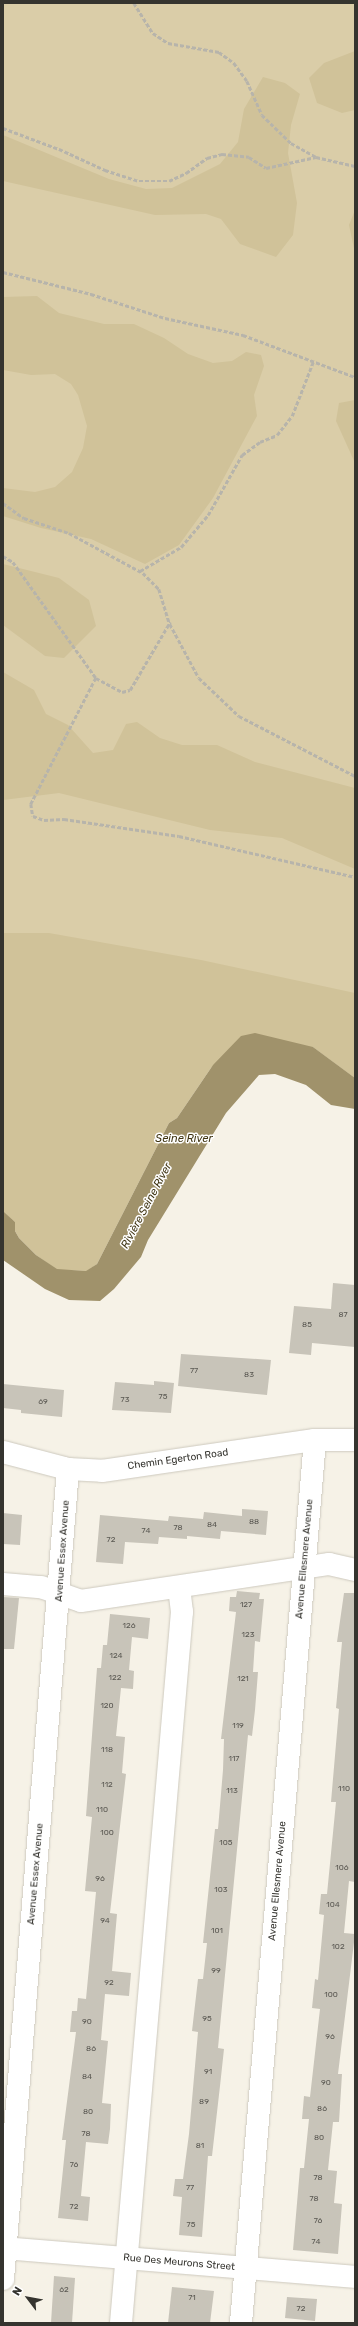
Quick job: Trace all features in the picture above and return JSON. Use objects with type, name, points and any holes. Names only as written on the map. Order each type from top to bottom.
[{"type":"street","name":"Chemin Egerton Road","points":[[3,1452],[68,1469],[102,1471],[314,1440],[355,1440]]},
{"type":"street","name":"Avenue Ellesmere Avenue","points":[[241,2323],[314,1440]]},
{"type":"street","name":"Avenue Essex Avenue","points":[[3,2278],[4,2248],[60,1594],[68,1469]]},
{"type":"street","points":[[3,1584],[41,1587],[81,1601],[330,1564],[355,1570]]},
{"type":"street","points":[[121,2323],[181,1620],[179,1586]]},
{"type":"street","name":"Rue Des Meurons Street","points":[[4,2248],[355,2276]]},
{"type":"path","points":[[134,3],[153,33],[168,43],[200,47],[219,52],[234,63],[247,81],[262,115],[291,143],[316,157],[355,166]]},
{"type":"path","points":[[3,128],[59,149],[105,170],[139,181],[169,181],[186,173],[207,158],[222,154],[249,157],[266,168],[316,157]]},
{"type":"path","points":[[3,272],[91,294],[165,318],[243,336],[355,377]]},
{"type":"path","points":[[140,571],[180,547],[208,515],[242,455],[260,442],[277,435],[292,416],[313,362]]},
{"type":"path","points":[[3,503],[24,518],[69,533],[140,571],[159,589],[170,621],[185,655],[199,678],[239,716],[355,776]]},
{"type":"path","points":[[3,556],[13,562],[96,678],[122,692],[130,690],[170,621]]},
{"type":"path","points":[[96,678],[31,804],[33,816],[44,820],[64,819],[179,836],[355,877]]},
{"type":"shaded area","points":[[3,3],[355,3],[355,1078],[313,1047],[255,1033],[15,1222],[3,1211]]},
{"type":"shaded area","points":[[355,51],[355,110],[342,113],[317,103],[309,78],[324,63]]},
{"type":"shaded area","points":[[263,77],[285,83],[300,94],[291,125],[288,153],[297,203],[293,235],[276,257],[240,244],[221,219],[206,214],[155,215],[3,181],[3,135],[109,179],[146,189],[172,188],[220,164],[238,142],[244,109]]},
{"type":"shaded area","points":[[355,210],[355,253],[349,225]]},
{"type":"shaded area","points":[[37,296],[59,313],[104,324],[134,324],[164,338],[188,354],[213,363],[232,361],[246,352],[261,355],[264,366],[254,395],[257,416],[213,498],[179,545],[145,564],[91,539],[41,528],[3,516],[3,488],[35,492],[55,487],[72,472],[83,448],[87,426],[78,395],[71,384],[55,374],[31,375],[3,370],[3,297]]},
{"type":"shaded area","points":[[355,400],[355,463],[336,421],[339,403]]},
{"type":"shaded area","points":[[3,564],[59,578],[89,600],[96,626],[64,658],[45,656],[3,625]]},
{"type":"shaded area","points":[[3,672],[34,690],[46,714],[68,725],[93,753],[113,750],[126,724],[137,722],[160,738],[182,745],[217,745],[255,762],[355,788],[355,869],[282,838],[210,830],[59,793],[3,800]]},
{"type":"shaded area","points":[[3,933],[49,933],[201,960],[355,993],[355,1078],[313,1047],[213,1065],[177,1118],[169,1123],[97,1264],[87,1271],[57,1270],[36,1255],[19,1238],[15,1231],[15,1222],[3,1211]]},
{"type":"water","name":"Seine River","points":[[255,1033],[313,1047],[355,1078],[355,1109],[331,1105],[306,1085],[275,1074],[259,1075],[226,1113],[148,1240],[141,1257],[114,1289],[100,1301],[69,1300],[45,1289],[3,1260],[3,1211],[15,1222],[15,1231],[19,1238],[36,1255],[57,1269],[86,1271],[97,1264],[169,1123],[177,1118],[213,1065],[241,1036]]},
{"type":"building","points":[[333,1283],[355,1285],[355,1347],[312,1343],[311,1355],[289,1353],[294,1306],[331,1309]]},
{"type":"building","points":[[181,1354],[271,1360],[267,1395],[178,1386]]},
{"type":"building","points":[[154,1381],[174,1383],[171,1413],[112,1410],[115,1382],[154,1385]]},
{"type":"building","points":[[3,1384],[64,1390],[62,1417],[21,1413],[21,1410],[3,1408]]},
{"type":"building","points":[[242,1509],[268,1511],[266,1535],[221,1531],[220,1539],[187,1536],[187,1539],[159,1537],[158,1544],[125,1542],[123,1564],[96,1562],[100,1515],[168,1521],[169,1516],[203,1519],[204,1512],[242,1516]]},
{"type":"building","points":[[3,1513],[22,1515],[20,1545],[3,1544]]},
{"type":"building","points":[[237,1591],[260,1593],[259,1599],[264,1599],[260,1642],[255,1641],[253,1672],[258,1672],[255,1710],[252,1736],[248,1735],[218,2048],[224,2049],[212,2156],[208,2156],[202,2237],[179,2235],[182,2197],[173,2196],[175,2179],[183,2179],[189,2134],[198,2032],[192,2031],[198,1979],[203,1979],[207,1943],[203,1943],[215,1829],[218,1829],[223,1770],[224,1739],[221,1739],[236,1612],[229,1611],[230,1597],[236,1597]]},
{"type":"building","points":[[344,1593],[355,1593],[355,1882],[349,1881],[344,1933],[355,1934],[338,2074],[342,2074],[339,2122],[333,2122],[328,2170],[337,2171],[334,2203],[342,2204],[338,2254],[293,2250],[300,2168],[304,2168],[309,2119],[302,2119],[304,2096],[310,2097],[320,2009],[312,2008],[315,1979],[318,1980],[324,1915],[319,1914],[321,1894],[327,1894],[336,1802],[331,1802],[339,1709],[336,1708],[342,1642],[337,1642]]},
{"type":"building","points":[[3,1597],[19,1598],[14,1649],[3,1649]]},
{"type":"building","points":[[110,1614],[150,1618],[148,1639],[132,1637],[129,1670],[134,1671],[133,1689],[121,1688],[116,1736],[125,1737],[122,1773],[126,1774],[110,1913],[117,1914],[112,1971],[131,1973],[129,1996],[105,1994],[101,2040],[108,2041],[102,2103],[111,2104],[110,2129],[108,2144],[86,2142],[81,2196],[90,2197],[88,2221],[58,2218],[66,2140],[62,2140],[76,2032],[70,2032],[72,2011],[77,2011],[78,1998],[86,1999],[96,1892],[85,1891],[92,1817],[86,1816],[97,1668],[101,1668],[103,1645],[107,1645]]},
{"type":"building","points":[[54,2276],[75,2278],[72,2323],[51,2323]]},
{"type":"building","points":[[172,2287],[214,2291],[210,2323],[168,2323]]},
{"type":"building","points":[[287,2297],[317,2299],[315,2321],[285,2318]]},
{"type":"water label","name":"Rivière Seine River","points":[[147,1206]]}]
